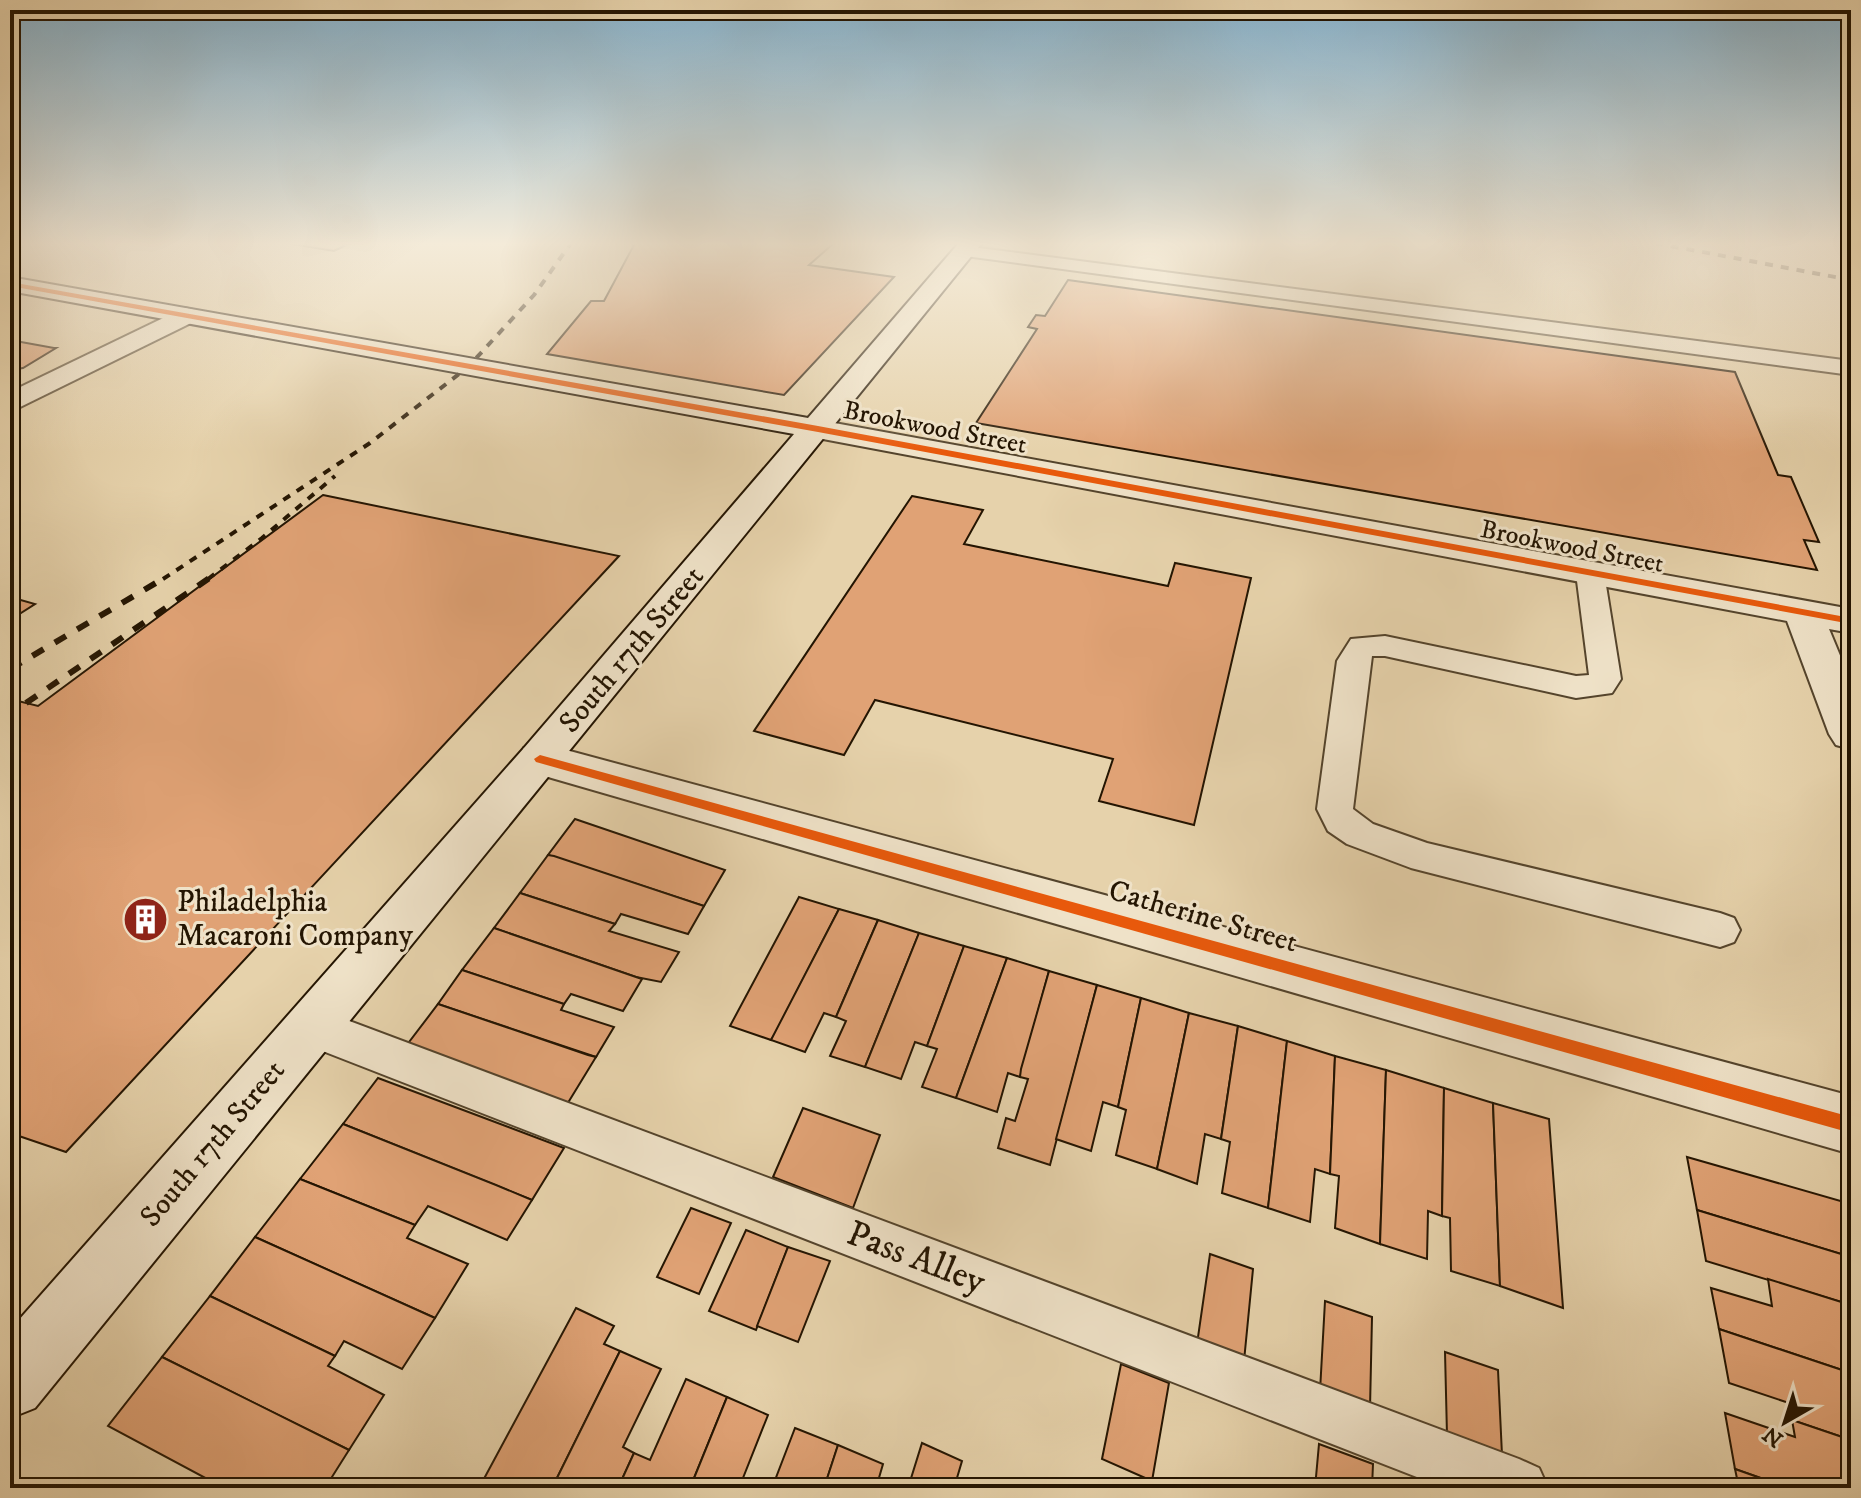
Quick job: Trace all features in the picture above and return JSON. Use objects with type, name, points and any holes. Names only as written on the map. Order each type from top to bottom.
[{"type":"street","name":"Brookwood Street","points":[[167,313],[818,429],[1851,621]]},
{"type":"street","name":"South 17th Street","points":[[10,1383],[540,759],[913,313]]},
{"type":"street","points":[[10,403],[184,316]]},
{"type":"street","points":[[1803,612],[1851,734]]},
{"type":"street","name":"Catherine Street","points":[[540,759],[1851,1125]]},
{"type":"lane","points":[[1448,313],[1851,368]]},
{"type":"lane","points":[[1590,573],[1605,679],[1601,685],[1576,687],[1385,646],[1362,646],[1353,661],[1335,809],[1341,821],[1360,834],[1424,857],[1720,930]]},
{"type":"lane","name":"Pass Alley","points":[[312,1027],[1519,1488]]},
{"type":"building","points":[[581,313],[861,313],[784,395],[547,354]]},
{"type":"building","points":[[1047,313],[1307,313],[1735,372],[1778,475],[1791,477],[1819,542],[1804,540],[1817,570],[976,423],[1037,329],[1028,327],[1036,315],[1045,316]]},
{"type":"building","points":[[10,340],[56,348],[23,368],[10,370]]},
{"type":"building","name":"Philadelphia Macaroni Company","points":[[323,495],[619,556],[66,1152],[10,1133],[10,699],[38,706]]},
{"type":"building","points":[[912,496],[983,510],[964,544],[1168,586],[1175,563],[1251,578],[1194,825],[1099,801],[1113,759],[875,700],[844,755],[754,731]]},
{"type":"building","points":[[10,597],[35,604],[10,620]]},
{"type":"building","points":[[575,819],[725,870],[704,906],[548,855]]},
{"type":"building","points":[[548,855],[704,906],[688,934],[621,914],[615,924],[520,893]]},
{"type":"building","points":[[520,893],[615,924],[609,931],[679,952],[661,982],[636,977],[494,928]]},
{"type":"building","points":[[799,897],[839,909],[775,1034],[771,1040],[730,1026]]},
{"type":"building","points":[[839,909],[878,920],[836,1017],[824,1013],[805,1052],[771,1040]]},
{"type":"building","points":[[878,920],[919,933],[865,1067],[830,1056],[846,1021],[836,1017]]},
{"type":"building","points":[[494,928],[642,979],[623,1011],[571,994],[564,1004],[462,970]]},
{"type":"building","points":[[919,933],[964,946],[927,1046],[915,1042],[901,1079],[865,1067]]},
{"type":"building","points":[[964,946],[1007,958],[956,1098],[922,1087],[937,1049],[927,1046]]},
{"type":"building","points":[[1007,958],[1049,971],[1020,1077],[1008,1073],[997,1112],[956,1098]]},
{"type":"building","points":[[462,970],[564,1004],[561,1010],[614,1027],[596,1057],[438,1004]]},
{"type":"building","points":[[1049,971],[1097,985],[1050,1165],[998,1148],[1006,1118],[1015,1121],[1028,1079],[1020,1077],[1021,1069]]},
{"type":"building","points":[[1097,985],[1141,998],[1118,1107],[1103,1102],[1091,1151],[1056,1139]]},
{"type":"building","points":[[1141,998],[1189,1013],[1157,1169],[1116,1155],[1126,1110],[1118,1107]]},
{"type":"building","points":[[438,1004],[596,1057],[566,1106],[403,1050]]},
{"type":"building","points":[[1189,1013],[1238,1026],[1221,1139],[1205,1134],[1197,1184],[1157,1169]]},
{"type":"building","points":[[1238,1026],[1287,1041],[1268,1208],[1222,1193],[1230,1142],[1221,1139]]},
{"type":"building","points":[[1287,1041],[1335,1056],[1330,1174],[1315,1169],[1310,1222],[1268,1208]]},
{"type":"building","points":[[1335,1056],[1386,1070],[1380,1244],[1335,1228],[1339,1176],[1330,1174]]},
{"type":"building","points":[[1386,1070],[1444,1088],[1442,1216],[1428,1211],[1427,1259],[1380,1244]]},
{"type":"building","points":[[378,1078],[564,1148],[532,1200],[343,1124]]},
{"type":"building","points":[[1444,1088],[1493,1103],[1500,1286],[1451,1271],[1450,1218],[1442,1216]]},
{"type":"building","points":[[1493,1103],[1549,1119],[1563,1308],[1500,1286]]},
{"type":"building","points":[[803,1108],[880,1135],[853,1208],[773,1177]]},
{"type":"building","points":[[343,1124],[532,1200],[507,1240],[428,1206],[415,1225],[300,1179]]},
{"type":"building","points":[[1687,1157],[1851,1204],[1851,1257],[1697,1210]]},
{"type":"building","points":[[300,1179],[415,1225],[407,1238],[468,1264],[435,1318],[255,1237]]},
{"type":"building","points":[[691,1208],[731,1223],[699,1294],[657,1277]]},
{"type":"building","points":[[1697,1210],[1851,1257],[1851,1305],[1706,1261]]},
{"type":"building","points":[[746,1230],[788,1247],[756,1330],[709,1311]]},
{"type":"building","points":[[255,1237],[435,1318],[402,1369],[344,1341],[335,1356],[210,1296]]},
{"type":"building","points":[[788,1247],[830,1261],[798,1342],[757,1326]]},
{"type":"building","points":[[1210,1254],[1253,1269],[1244,1361],[1197,1344]]},
{"type":"building","points":[[1768,1279],[1851,1305],[1851,1373],[1719,1329],[1711,1288],[1772,1306]]},
{"type":"building","points":[[210,1296],[335,1356],[328,1366],[384,1395],[349,1450],[162,1357]]},
{"type":"building","points":[[1325,1301],[1372,1317],[1370,1408],[1320,1391]]},
{"type":"building","points":[[576,1308],[614,1326],[604,1344],[620,1351],[552,1488],[479,1488]]},
{"type":"building","points":[[1719,1329],[1851,1373],[1851,1440],[1792,1420],[1789,1403],[1729,1383]]},
{"type":"building","points":[[620,1351],[661,1369],[623,1447],[634,1453],[618,1488],[552,1488]]},
{"type":"building","points":[[1445,1352],[1498,1370],[1502,1455],[1447,1435]]},
{"type":"building","points":[[162,1357],[349,1450],[325,1488],[224,1488],[108,1426]]},
{"type":"building","points":[[1121,1364],[1169,1383],[1152,1481],[1102,1459]]},
{"type":"building","points":[[686,1379],[727,1397],[690,1488],[618,1488],[634,1453],[650,1460]]},
{"type":"building","points":[[727,1397],[768,1415],[739,1488],[690,1488]]},
{"type":"building","points":[[1725,1413],[1795,1437],[1792,1420],[1851,1440],[1851,1488],[1789,1488],[1735,1469]]},
{"type":"building","points":[[795,1428],[838,1445],[824,1488],[772,1488]]},
{"type":"building","points":[[922,1443],[962,1461],[954,1488],[908,1488]]},
{"type":"building","points":[[1319,1444],[1373,1464],[1372,1488],[1315,1488]]},
{"type":"building","points":[[838,1445],[883,1464],[876,1488],[824,1488]]},
{"type":"building","points":[[1735,1469],[1789,1488],[1739,1488]]},
{"type":"railway","points":[[163,579],[370,443],[468,367],[518,313]]},
{"type":"railway","points":[[208,579],[335,476]]},
{"type":"railway","points":[[10,669],[166,577]]},
{"type":"railway","points":[[26,703],[211,577]]},
{"type":"cycle path","points":[[171,313],[818,429],[1851,621]]},
{"type":"cycle path","points":[[540,759],[1851,1125]]},
{"type":"place","name":"Philadelphia Macaroni Company","points":[[146,919]]}]
